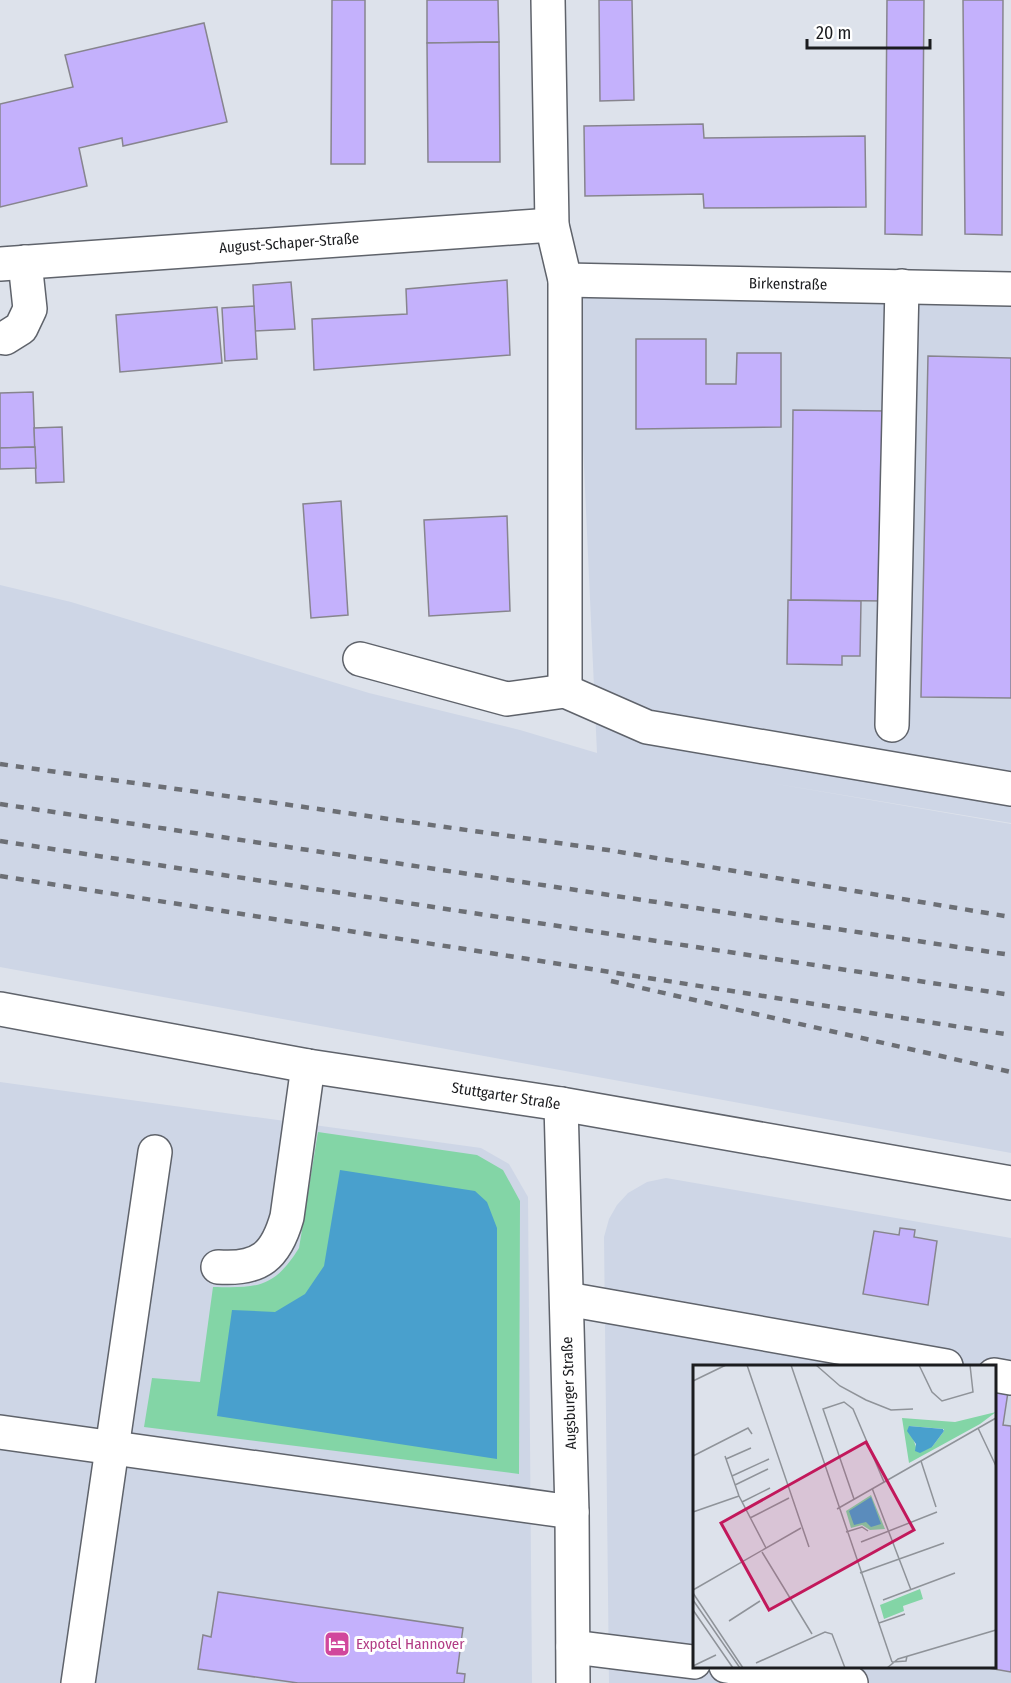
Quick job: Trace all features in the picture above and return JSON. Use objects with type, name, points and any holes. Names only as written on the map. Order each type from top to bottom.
[{"type":"street","points":[[548,0],[552,225],[565,280],[565,691]]},
{"type":"street","name":"August-Schaper-Straße","points":[[5,338],[21,328],[30,309],[13,263],[552,225]]},
{"type":"street","name":"Birkenstraße","points":[[565,280],[1011,289]]},
{"type":"street","points":[[892,725],[902,286]]},
{"type":"street","points":[[360,659],[507,699],[565,691],[647,727],[1011,789]]},
{"type":"street","name":"Stuttgarter Straße","points":[[0,1010],[308,1066],[561,1104],[1011,1183]]},
{"type":"street","points":[[218,1267],[234,1269],[258,1263],[271,1253],[281,1237],[287,1217],[308,1066]]},
{"type":"street","name":"Augsburger Straße","points":[[561,1104],[572,1512],[573,1683]]},
{"type":"street","points":[[78,1683],[155,1152]]},
{"type":"street","points":[[567,1299],[940,1365]]},
{"type":"street","points":[[996,1375],[1011,1378]]},
{"type":"street","points":[[0,1432],[572,1512]]},
{"type":"street","points":[[573,1647],[693,1662]]},
{"type":"street","points":[[741,1668],[851,1683]]},
{"type":"shaded area","points":[[576,290],[1011,304],[1011,823],[765,782],[1011,824],[1011,1153],[0,967],[0,585],[71,602],[369,693],[520,730],[597,753]]},
{"type":"shaded area","points":[[0,1082],[481,1148],[509,1164],[528,1197],[532,1683],[0,1683]]},
{"type":"shaded area","points":[[666,1178],[1011,1238],[1011,1683],[609,1683],[604,1237],[609,1219],[617,1205],[628,1193],[647,1182]]},
{"type":"green space","points":[[318,1132],[477,1155],[503,1170],[520,1201],[519,1474],[144,1427],[152,1378],[200,1382],[213,1287],[242,1287],[264,1283],[281,1271],[299,1248]]},
{"type":"water","points":[[340,1170],[475,1191],[487,1202],[497,1228],[497,1459],[217,1416],[232,1310],[275,1312],[305,1294],[324,1266]]},
{"type":"building","points":[[332,0],[365,0],[365,164],[331,164]]},
{"type":"building","points":[[427,0],[498,0],[499,42],[427,43]]},
{"type":"building","points":[[599,0],[632,0],[634,100],[600,101]]},
{"type":"building","points":[[887,0],[924,0],[922,235],[885,234]]},
{"type":"building","points":[[963,0],[1003,0],[1002,235],[965,234]]},
{"type":"building","points":[[204,23],[227,122],[123,146],[122,138],[79,148],[87,186],[0,207],[0,104],[73,87],[65,55]]},
{"type":"building","points":[[499,42],[500,162],[428,162],[427,43]]},
{"type":"building","points":[[703,124],[704,138],[865,136],[866,207],[704,208],[703,194],[585,196],[584,126]]},
{"type":"building","points":[[507,280],[510,355],[314,370],[312,319],[407,314],[406,289]]},
{"type":"building","points":[[291,282],[295,329],[255,331],[253,285]]},
{"type":"building","points":[[254,306],[257,359],[225,361],[222,308]]},
{"type":"building","points":[[217,307],[222,363],[120,372],[116,315]]},
{"type":"building","points":[[636,339],[706,339],[706,384],[736,384],[737,353],[781,353],[781,427],[636,429]]},
{"type":"building","points":[[928,356],[1011,358],[1011,698],[921,697]]},
{"type":"building","points":[[33,392],[35,447],[0,448],[0,393]]},
{"type":"building","points":[[793,410],[888,411],[886,601],[791,600]]},
{"type":"building","points":[[62,427],[64,482],[36,483],[34,428]]},
{"type":"building","points":[[35,447],[36,468],[0,469],[0,448]]},
{"type":"building","points":[[341,501],[348,615],[311,618],[303,504]]},
{"type":"building","points":[[507,516],[510,611],[429,616],[424,520]]},
{"type":"building","points":[[788,600],[861,601],[860,656],[842,656],[842,665],[787,664]]},
{"type":"building","points":[[900,1228],[915,1230],[914,1237],[937,1241],[928,1305],[863,1294],[874,1231],[899,1235]]},
{"type":"building","points":[[996,1390],[1008,1392],[1003,1425],[1011,1426],[1011,1672],[988,1668],[996,1668]]},
{"type":"building","points":[[218,1592],[463,1628],[457,1673],[465,1674],[464,1683],[298,1683],[198,1669],[203,1635],[211,1637]]},
{"type":"railway","points":[[0,764],[608,850],[1011,917]]},
{"type":"railway","points":[[0,804],[1011,955]]},
{"type":"railway","points":[[0,841],[1011,995]]},
{"type":"railway","points":[[0,876],[1011,1035]]},
{"type":"railway","points":[[611,981],[1011,1072]]},
{"type":"place","name":"Expotel Hannover","points":[[337,1644]]}]
